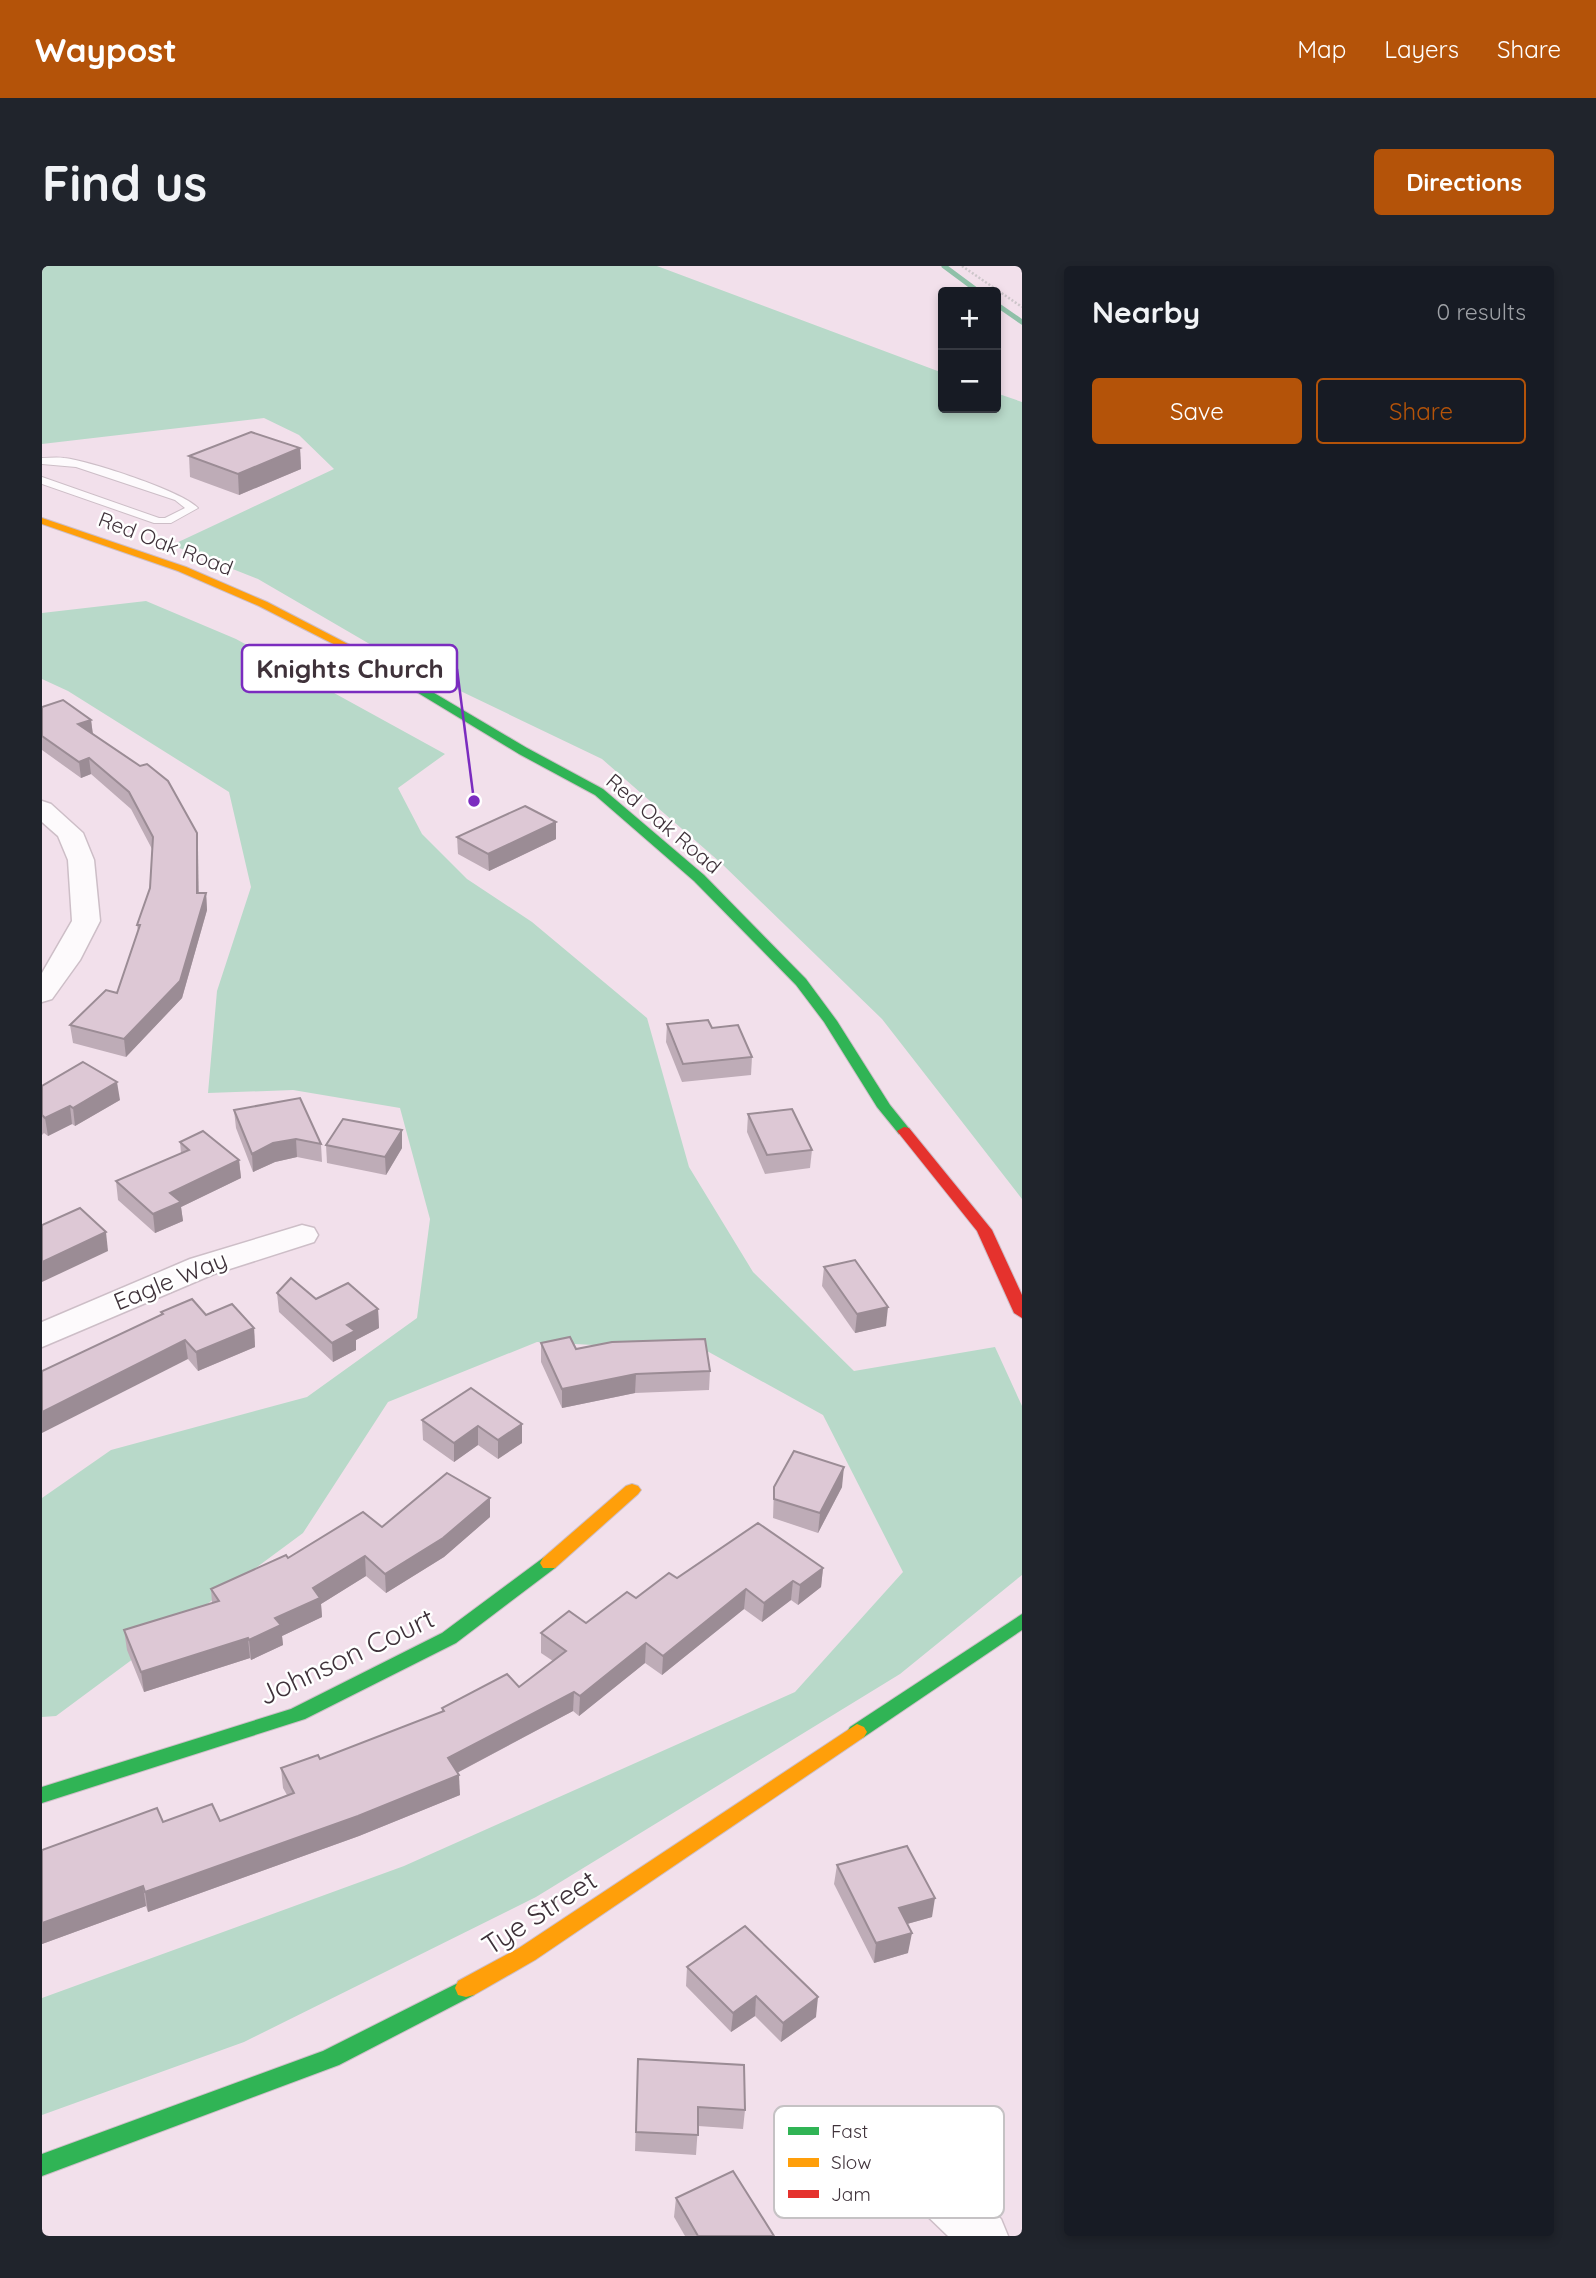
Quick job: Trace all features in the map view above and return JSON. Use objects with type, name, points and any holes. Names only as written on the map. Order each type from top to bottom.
[{"type":"street","name":"Red Oak Road","points":[[42,521],[182,569],[264,604],[382,666],[523,751],[599,792],[699,878],[801,982],[830,1021],[884,1107],[984,1230],[1022,1313]]},
{"type":"street","points":[[42,809],[70,833],[81,860],[86,921],[66,960],[42,993]]},
{"type":"street","name":"Eagle Way","points":[[42,1336],[119,1299],[237,1252],[302,1235]]},
{"type":"street","name":"Johnson Court","points":[[42,1795],[298,1714],[378,1676],[449,1639],[531,1579],[632,1490]]},
{"type":"street","name":"Tye Street","points":[[42,2165],[331,2058],[417,2015],[527,1954],[1022,1621]]},
{"type":"street","points":[[964,2218],[983,2236]]},
{"type":"lane","points":[[42,461],[64,461],[80,465],[179,498],[193,508],[166,522],[158,521],[42,480]]},
{"type":"path","points":[[962,266],[1022,307]]},
{"type":"green space","points":[[42,266],[657,266],[938,371],[938,413],[1001,413],[1001,395],[1022,402],[1022,1199],[882,1019],[721,863],[602,759],[404,664],[258,579],[172,545],[334,469],[299,435],[264,418],[42,444]]},
{"type":"green space","points":[[146,601],[236,639],[445,754],[398,788],[422,834],[467,879],[532,922],[647,1018],[689,1167],[753,1272],[854,1371],[995,1347],[1022,1406],[1022,1575],[900,1674],[536,1897],[244,2042],[42,2115],[42,1998],[404,1866],[795,1692],[903,1572],[823,1415],[707,1351],[537,1342],[388,1402],[303,1533],[56,1716],[42,1717],[42,1498],[111,1450],[307,1397],[417,1318],[430,1219],[400,1108],[293,1090],[208,1093],[217,991],[251,887],[229,792],[68,691],[42,679],[42,613]]},
{"type":"building","points":[[251,432],[300,448],[238,474],[189,456]]},
{"type":"building","points":[[63,700],[91,720],[78,724],[140,766],[147,764],[168,781],[197,833],[197,893],[206,893],[180,981],[124,1039],[70,1025],[106,990],[117,993],[150,888],[153,837],[129,792],[89,758],[79,762],[42,736],[42,707]]},
{"type":"building","points":[[525,806],[556,822],[488,854],[457,837]]},
{"type":"building","points":[[708,1020],[712,1028],[738,1025],[752,1057],[683,1064],[667,1024]]},
{"type":"building","points":[[83,1062],[117,1082],[73,1108],[70,1106],[45,1118],[42,1115],[42,1086]]},
{"type":"building","points":[[300,1098],[321,1144],[296,1139],[273,1143],[252,1154],[234,1110]]},
{"type":"building","points":[[792,1109],[812,1150],[767,1155],[748,1114]]},
{"type":"building","points":[[343,1119],[402,1130],[385,1157],[326,1145]]},
{"type":"building","points":[[203,1131],[239,1160],[170,1193],[181,1202],[153,1214],[116,1181],[189,1150],[180,1142]]},
{"type":"building","points":[[80,1208],[106,1232],[42,1262],[42,1225]]},
{"type":"building","points":[[855,1260],[888,1307],[857,1314],[824,1267]]},
{"type":"building","points":[[291,1278],[316,1299],[348,1283],[378,1309],[347,1325],[355,1331],[332,1343],[277,1293]]},
{"type":"building","points":[[192,1299],[206,1315],[232,1304],[254,1328],[196,1352],[185,1340],[42,1412],[42,1371]]},
{"type":"building","points":[[570,1337],[576,1349],[612,1342],[705,1339],[710,1371],[636,1374],[562,1389],[541,1343]]},
{"type":"building","points":[[471,1388],[522,1424],[498,1440],[478,1426],[454,1443],[422,1420]]},
{"type":"building","points":[[794,1451],[844,1467],[820,1513],[774,1499],[774,1487]]},
{"type":"building","points":[[447,1473],[490,1498],[443,1538],[385,1574],[365,1556],[313,1588],[320,1598],[275,1618],[281,1625],[249,1640],[248,1638],[141,1672],[124,1630],[219,1601],[211,1589],[286,1555],[288,1558],[363,1512],[382,1527]]},
{"type":"building","points":[[758,1523],[823,1568],[800,1585],[793,1581],[764,1603],[746,1589],[663,1656],[646,1643],[580,1696],[574,1692],[448,1758],[459,1775],[358,1816],[145,1892],[143,1886],[42,1923],[42,1850],[157,1808],[163,1822],[212,1804],[220,1821],[294,1793],[281,1768],[318,1755],[320,1759],[444,1711],[442,1708],[507,1674],[519,1687],[566,1651],[541,1633],[569,1611],[586,1623],[627,1592],[636,1598],[669,1573],[677,1578]]},
{"type":"building","points":[[907,1846],[935,1898],[899,1908],[912,1933],[876,1943],[837,1865]]},
{"type":"building","points":[[745,1926],[818,1997],[783,2023],[756,1996],[733,2013],[687,1967]]},
{"type":"building","points":[[638,2059],[744,2065],[745,2110],[698,2107],[698,2135],[636,2132]]},
{"type":"building","points":[[733,2171],[774,2236],[698,2236],[676,2198]]},
{"type":"waterway","points":[[944,266],[972,287]]},
{"type":"waterway","points":[[1001,307],[1022,322]]},
{"type":"traffic: fast","points":[[361,654],[523,751],[599,792],[699,878],[801,982],[830,1021],[884,1107],[904,1131]]},
{"type":"traffic: fast","points":[[42,1795],[298,1714],[449,1638],[549,1563]]},
{"type":"traffic: fast","points":[[857,1732],[1022,1621]]},
{"type":"traffic: fast","points":[[42,2165],[331,2058],[466,1988]]},
{"type":"traffic: slow","points":[[42,521],[182,569],[263,604],[361,654]]},
{"type":"traffic: slow","points":[[549,1563],[632,1490]]},
{"type":"traffic: slow","points":[[466,1988],[527,1954],[857,1732]]},
{"type":"traffic: jam","points":[[904,1131],[984,1230],[1022,1313]]},
{"type":"place","name":"Knights Church","points":[[474,801]]}]
